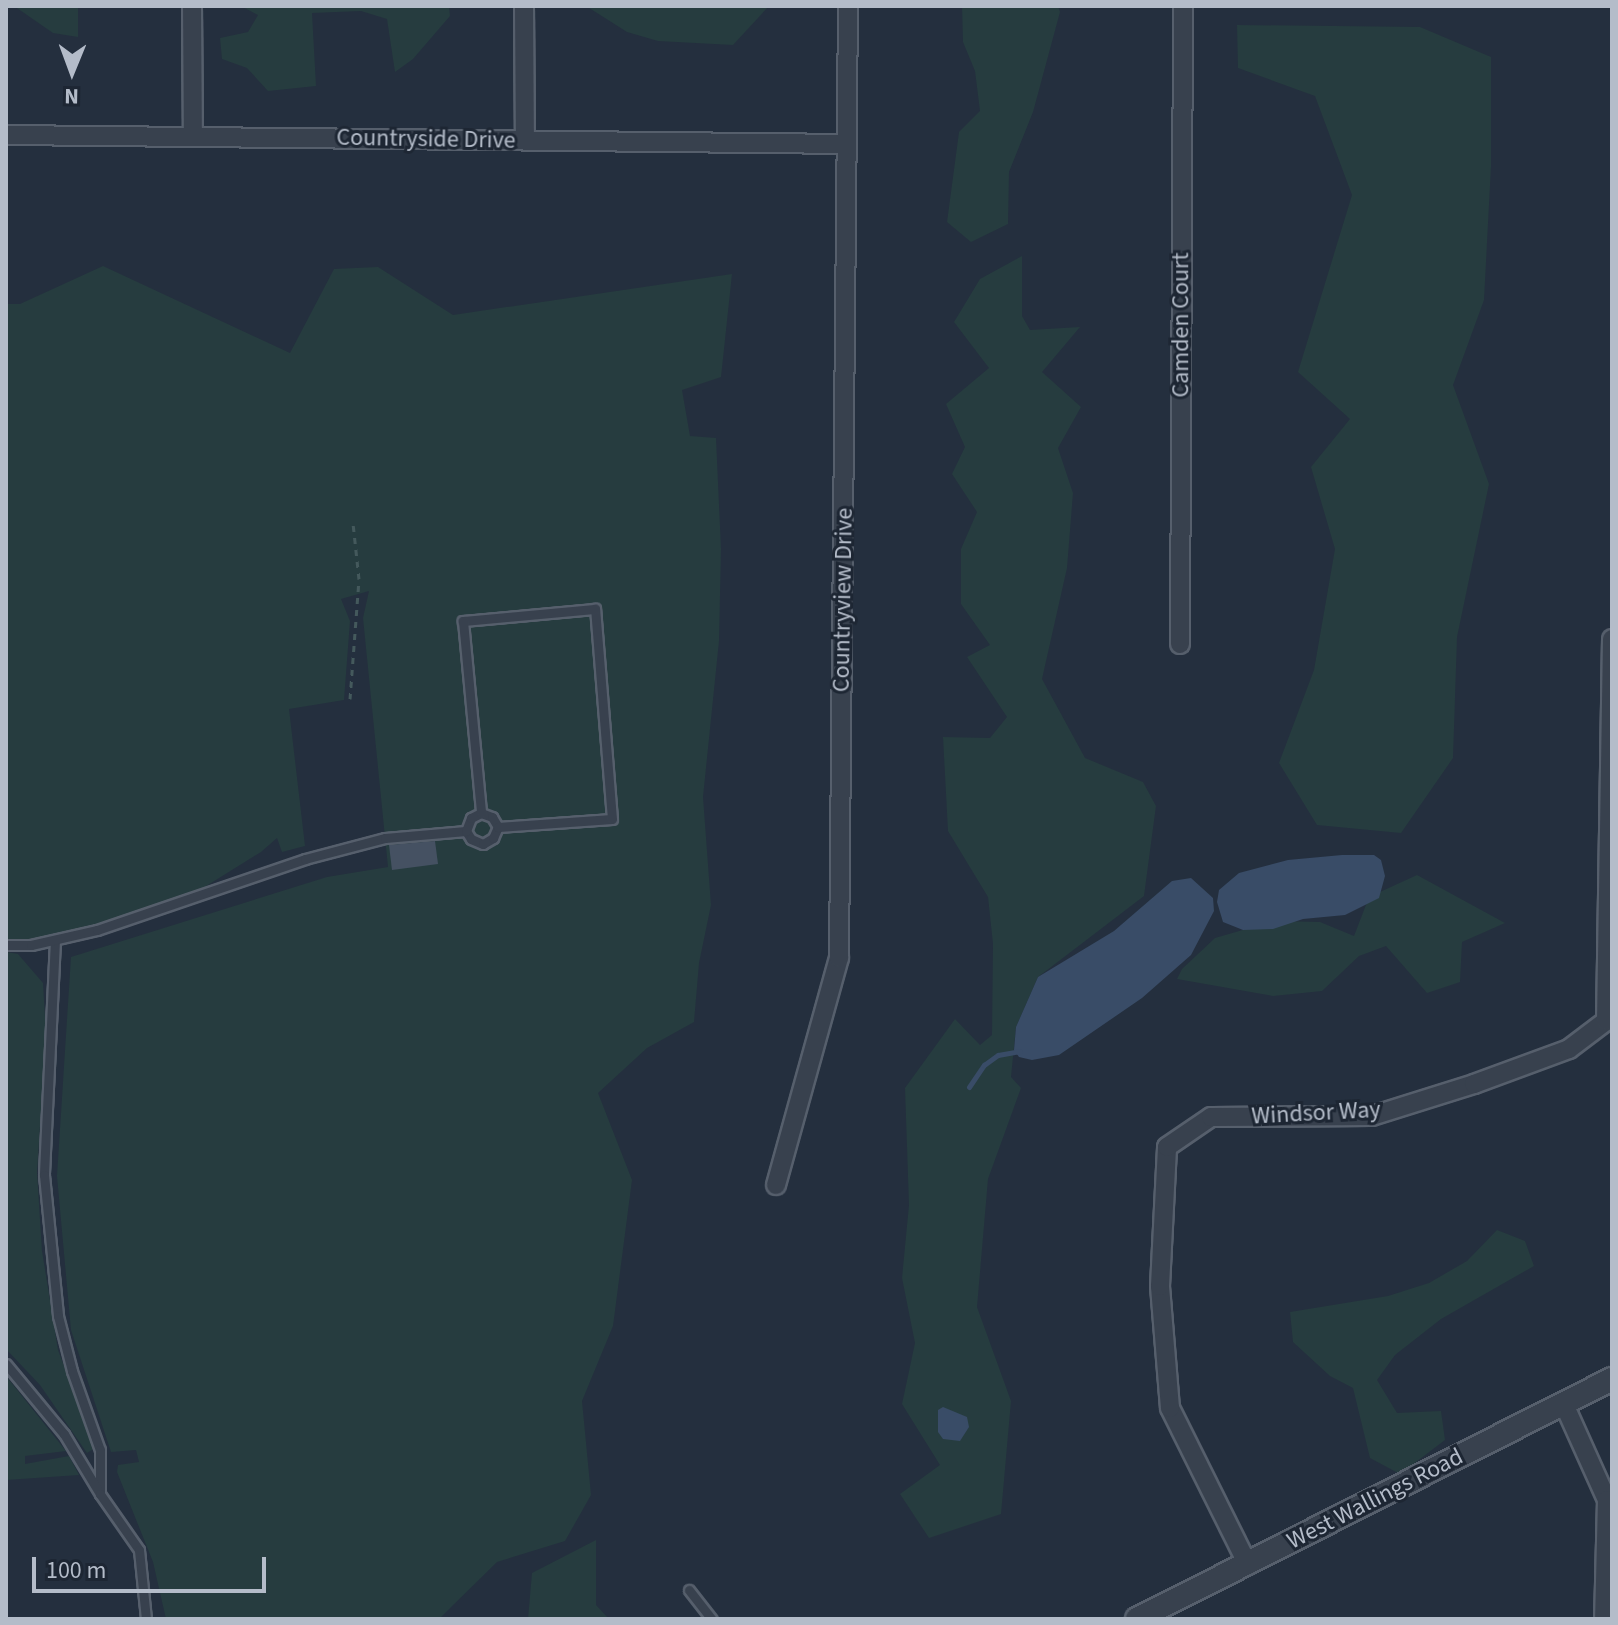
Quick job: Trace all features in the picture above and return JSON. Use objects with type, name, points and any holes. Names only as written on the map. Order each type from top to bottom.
[{"type":"street","points":[[192,6],[193,135]]},
{"type":"street","points":[[524,6],[525,140]]},
{"type":"street","name":"Countryview Drive","points":[[776,1185],[839,958],[848,6]]},
{"type":"street","name":"Camden Court","points":[[1180,644],[1183,6]]},
{"type":"street","name":"Countryside Drive","points":[[6,135],[847,144]]},
{"type":"street","name":"Windsor Way","points":[[1248,1565],[1170,1408],[1160,1286],[1167,1147],[1211,1117],[1372,1116],[1474,1084],[1569,1049],[1606,1021],[1612,639]]},
{"type":"street","name":"West Wallings Road","points":[[1137,1619],[1612,1379]]},
{"type":"street","points":[[1563,1402],[1607,1500],[1604,1619]]},
{"type":"lane","points":[[481,813],[463,621],[595,609],[612,819],[498,827]]},
{"type":"lane","points":[[466,831],[471,818],[481,813],[492,817],[498,827]]},
{"type":"lane","points":[[466,831],[471,839],[483,844],[493,838],[498,827]]},
{"type":"lane","points":[[6,945],[31,945],[97,930],[305,859],[385,838],[466,831]]},
{"type":"lane","points":[[55,940],[44,1175],[58,1316],[72,1371],[100,1450],[100,1494]]},
{"type":"lane","points":[[6,1364],[64,1434],[139,1550],[146,1619]]},
{"type":"lane","points":[[689,1590],[712,1619]]},
{"type":"path","points":[[350,699],[359,579],[353,523]]},
{"type":"green space","points":[[14,6],[78,6],[78,37],[53,33]]},
{"type":"green space","points":[[241,6],[449,6],[450,16],[413,59],[395,72],[387,19],[361,11],[312,13],[316,86],[268,91],[247,68],[222,59],[220,38],[248,32],[258,15]]},
{"type":"green space","points":[[586,6],[769,6],[733,45],[658,41],[627,32]]},
{"type":"green space","points":[[962,6],[1058,6],[1060,12],[1033,112],[1009,172],[1008,224],[971,242],[947,222],[959,132],[980,111],[975,71],[963,42]]},
{"type":"green space","points":[[1237,25],[1420,27],[1491,57],[1491,166],[1484,300],[1453,385],[1489,484],[1457,637],[1453,758],[1401,833],[1317,825],[1279,763],[1314,670],[1335,549],[1311,467],[1350,419],[1298,372],[1352,195],[1315,96],[1238,68]]},
{"type":"green space","points":[[1022,256],[1022,316],[1030,330],[1080,327],[1042,372],[1081,407],[1058,448],[1073,493],[1067,568],[1042,679],[1085,758],[1143,782],[1156,806],[1144,896],[1038,977],[1016,1027],[1011,1077],[1021,1088],[988,1179],[977,1307],[1011,1401],[1001,1514],[929,1538],[900,1494],[940,1465],[902,1404],[915,1343],[902,1278],[909,1205],[905,1088],[955,1019],[980,1045],[992,1035],[993,944],[988,897],[948,831],[943,737],[990,738],[1007,717],[967,657],[990,645],[961,604],[961,549],[977,512],[952,474],[965,447],[946,404],[989,368],[954,322],[980,279]]},
{"type":"green space","points":[[103,266],[290,353],[334,269],[378,267],[453,315],[732,274],[721,377],[682,390],[690,436],[716,438],[721,549],[719,641],[703,797],[711,905],[699,963],[694,1022],[647,1048],[598,1093],[632,1180],[613,1326],[582,1401],[591,1495],[565,1541],[497,1562],[439,1619],[166,1619],[153,1562],[117,1472],[118,1465],[139,1462],[136,1450],[111,1452],[71,1330],[57,1176],[71,957],[327,877],[388,867],[363,618],[369,591],[341,599],[350,621],[344,700],[289,709],[305,846],[282,852],[277,838],[261,852],[203,888],[55,940],[6,945],[6,304],[20,304]]},
{"type":"green space","points":[[1417,875],[1505,923],[1462,942],[1460,982],[1427,993],[1386,946],[1359,956],[1322,991],[1273,996],[1177,979],[1182,969],[1215,938],[1274,921],[1320,922],[1354,936],[1369,897]]},
{"type":"green space","points":[[6,952],[18,954],[43,983],[46,1034],[37,1172],[42,1251],[58,1350],[95,1448],[87,1453],[40,1385],[6,1349]]},
{"type":"green space","points":[[1497,1230],[1525,1241],[1534,1266],[1441,1319],[1395,1355],[1377,1380],[1397,1413],[1441,1411],[1445,1440],[1400,1474],[1370,1458],[1353,1388],[1330,1376],[1293,1342],[1290,1312],[1388,1296],[1429,1283],[1467,1261]]},
{"type":"green space","points":[[6,1376],[66,1451],[25,1456],[25,1464],[69,1456],[79,1475],[6,1480]]},
{"type":"green space","points":[[596,1540],[596,1605],[609,1619],[528,1619],[532,1573]]},
{"type":"water","points":[[1374,855],[1381,860],[1385,876],[1379,898],[1345,915],[1303,919],[1273,929],[1243,930],[1223,922],[1217,902],[1219,890],[1239,873],[1288,860]]},
{"type":"water","points":[[1191,878],[1213,898],[1214,911],[1191,955],[1142,998],[1059,1055],[1032,1060],[1019,1057],[1014,1050],[1016,1027],[1038,977],[1114,931],[1172,881]]},
{"type":"water","points":[[943,1407],[967,1417],[969,1427],[960,1441],[943,1439],[938,1432],[938,1410]]},
{"type":"building","points":[[435,841],[438,864],[392,870],[389,845]]},
{"type":"waterway","points":[[969,1087],[984,1065],[998,1055],[1020,1051]]}]
